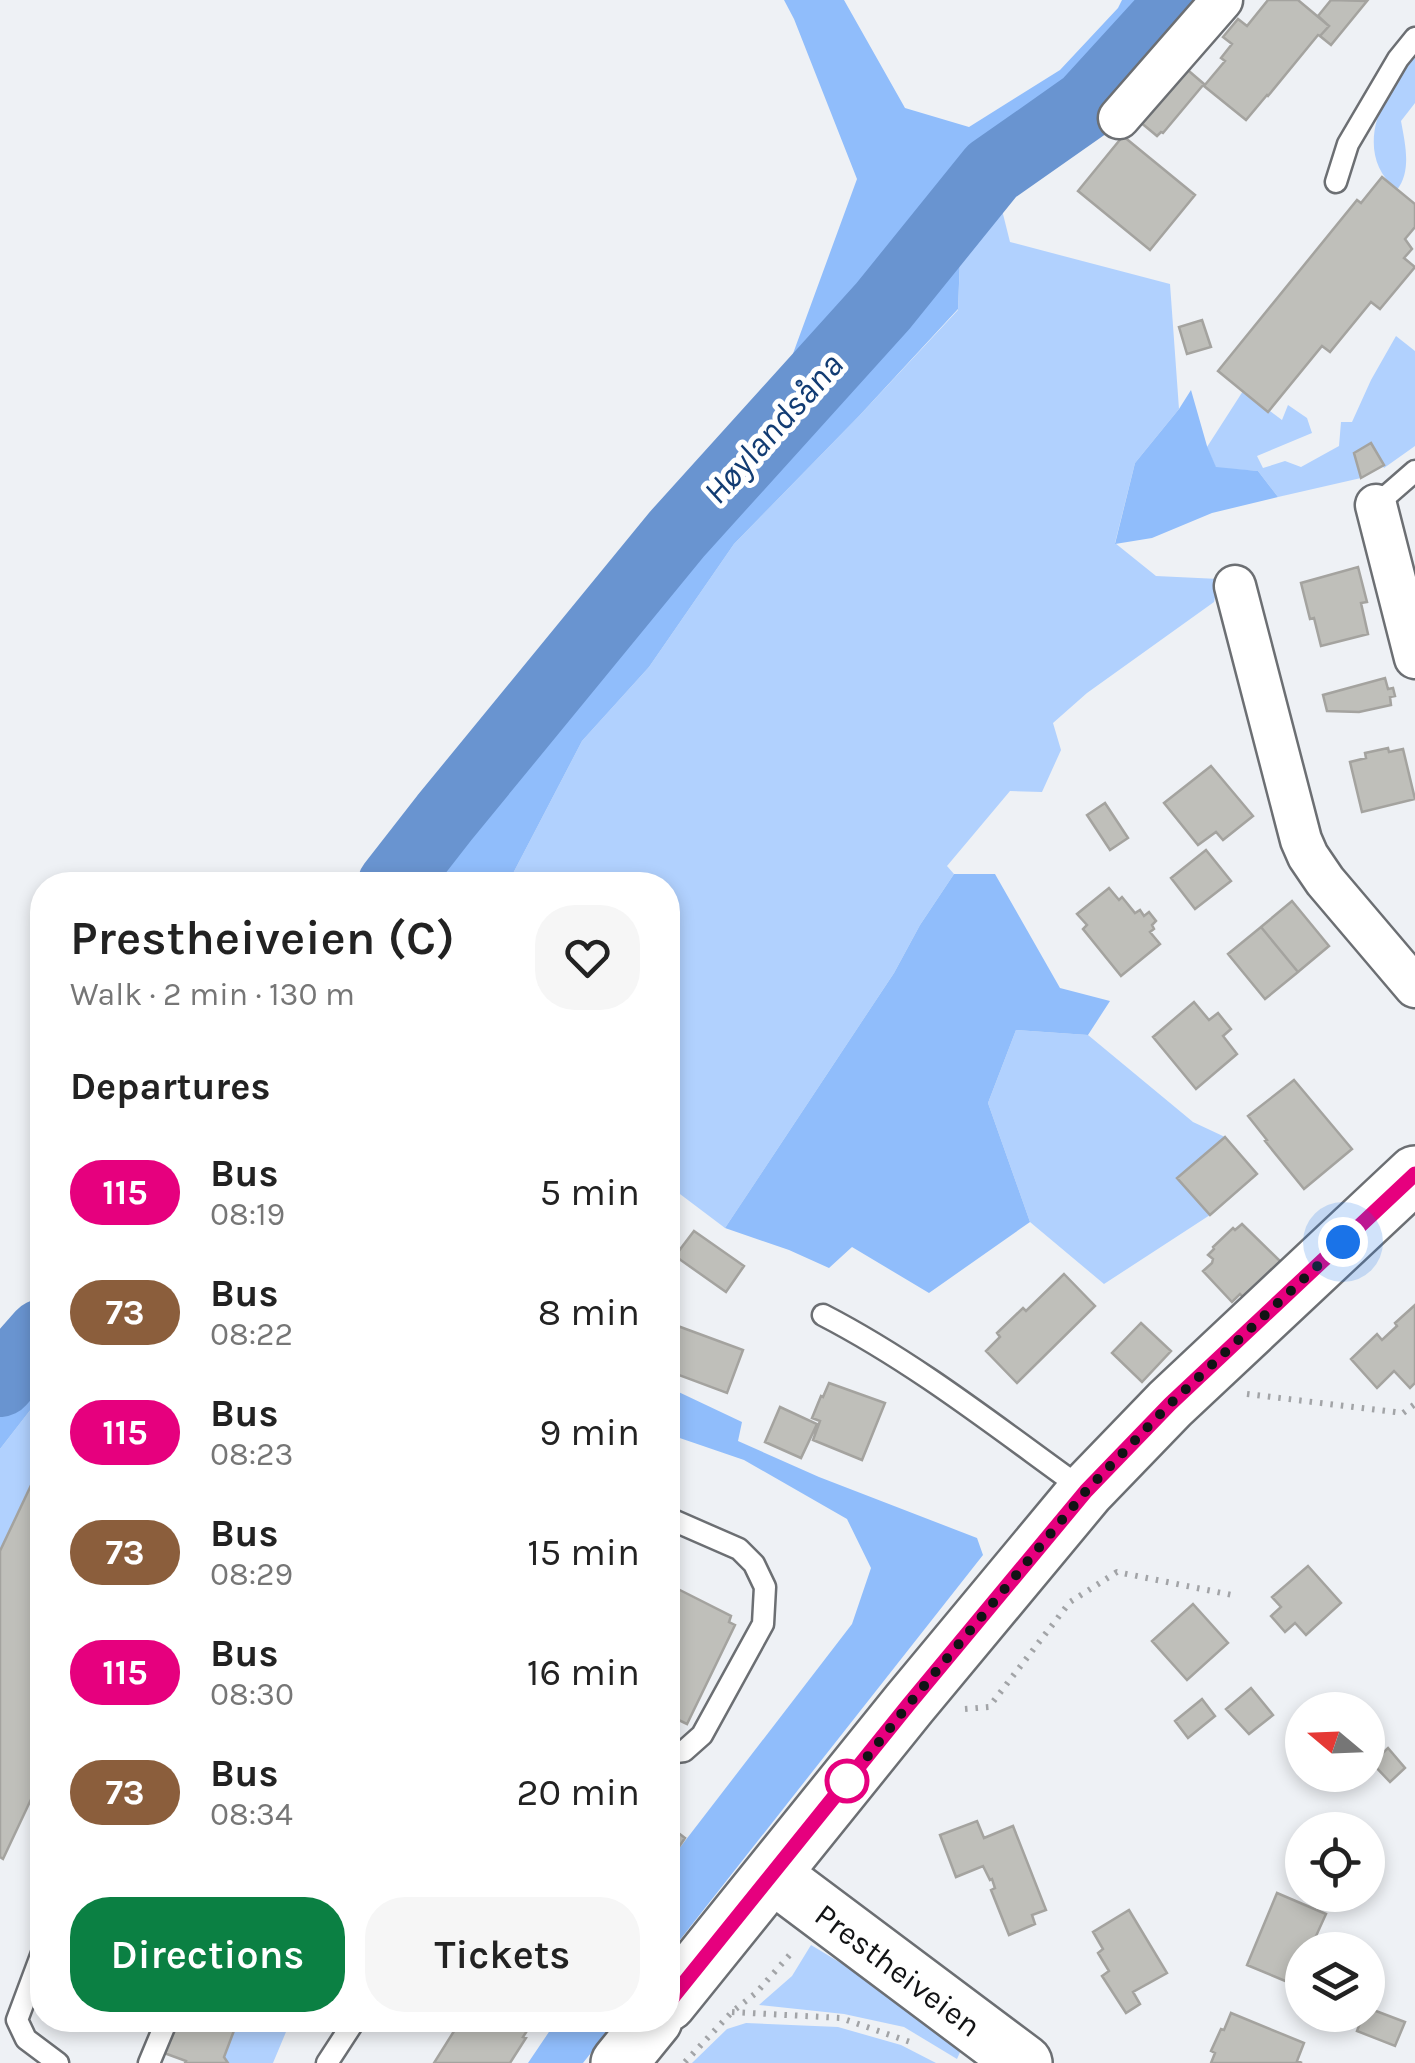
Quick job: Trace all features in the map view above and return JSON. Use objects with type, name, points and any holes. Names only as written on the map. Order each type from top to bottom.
[{"type":"main road","points":[[680,1988],[1086,1491],[1170,1404],[1415,1174]]},
{"type":"main road","name":"Prestheiveien","points":[[772,1875],[1024,2063]]},
{"type":"main road","points":[[618,2063],[644,2032]]},
{"type":"street","points":[[1119,118],[1222,0]]},
{"type":"street","points":[[1376,505],[1415,658]]},
{"type":"street","points":[[1235,586],[1308,856],[1415,988]]},
{"type":"lane","points":[[1336,182],[1348,144],[1398,59],[1415,38]]},
{"type":"lane","points":[[1376,505],[1415,471]]},
{"type":"lane","points":[[823,1315],[916,1370],[1086,1491]]},
{"type":"lane","points":[[680,1523],[739,1549],[754,1564],[765,1587],[763,1624],[702,1735],[680,1752]]},
{"type":"lane","points":[[30,1985],[17,2020],[26,2039],[58,2063]]},
{"type":"lane","points":[[149,2063],[162,2032]]},
{"type":"lane","points":[[327,2063],[347,2032]]},
{"type":"path","points":[[1234,1384],[1245,1394],[1403,1412],[1415,1404]]},
{"type":"path","points":[[909,1704],[939,1711],[989,1707],[1070,1602],[1117,1572],[1232,1594]]},
{"type":"path","points":[[684,2063],[732,2012],[756,1993],[799,1944]]},
{"type":"path","points":[[732,2012],[841,2018],[913,2042],[929,2053]]},
{"type":"shaded area","points":[[784,0],[844,0],[905,108],[969,127],[1060,70],[1122,0],[1198,0],[1117,96],[996,186],[961,233],[958,309],[734,544],[649,667],[582,741],[514,872],[386,872],[787,370],[857,179]]},
{"type":"shaded area","points":[[1415,56],[1415,103],[1401,121],[1406,166],[1397,190],[1383,175],[1376,158],[1376,122],[1392,87]]},
{"type":"shaded area","points":[[996,186],[1010,242],[1170,284],[1179,409],[1135,463],[1115,543],[1156,576],[1219,579],[1214,602],[1087,693],[1053,723],[1061,750],[1042,792],[1010,791],[947,866],[954,874],[894,973],[725,1228],[680,1194],[680,872],[514,872],[582,741],[649,667],[734,544],[958,310],[961,233]]},
{"type":"shaded area","points":[[1396,336],[1415,351],[1415,446],[1384,468],[1370,444],[1354,453],[1361,478],[1278,497],[1258,471],[1216,468],[1207,447],[1243,391],[1282,420],[1288,405],[1307,418],[1312,433],[1257,456],[1263,468],[1285,461],[1301,467],[1339,446],[1341,422],[1352,422]]},
{"type":"shaded area","points":[[1191,390],[1216,467],[1258,471],[1278,497],[1212,513],[1152,538],[1115,544],[1135,463]]},
{"type":"shaded area","points":[[954,874],[995,874],[1060,988],[1110,1001],[1088,1035],[1016,1030],[988,1103],[1030,1222],[929,1293],[852,1247],[829,1268],[725,1228],[894,973]]},
{"type":"shaded area","points":[[1016,1030],[1088,1035],[1193,1122],[1225,1137],[1177,1178],[1210,1215],[1104,1284],[1030,1222],[988,1103]]},
{"type":"shaded area","points":[[30,1324],[30,1410],[0,1449],[0,1364]]},
{"type":"shaded area","points":[[680,1393],[742,1422],[738,1441],[977,1538],[983,1555],[680,1940],[680,1847],[852,1624],[871,1568],[847,1519],[744,1460],[680,1438]]},
{"type":"shaded area","points":[[30,1410],[30,1487],[0,1551],[0,1449]]},
{"type":"shaded area","points":[[811,1945],[874,1983],[961,2050],[957,2059],[904,2027],[844,2014],[759,2005],[792,1976]]},
{"type":"shaded area","points":[[746,2023],[838,2027],[901,2045],[936,2063],[692,2063],[727,2029]]},
{"type":"shaded area","points":[[233,2032],[286,2032],[273,2063],[228,2063],[224,2057]]},
{"type":"shaded area","points":[[549,2032],[608,2032],[583,2063],[528,2063]]},
{"type":"building","points":[[1268,0],[1298,0],[1329,26],[1246,120],[1204,86],[1225,61],[1221,58],[1232,44],[1223,37],[1238,19],[1247,26]]},
{"type":"building","points":[[1331,0],[1367,1],[1331,45],[1320,36],[1329,26],[1318,16]]},
{"type":"building","points":[[1183,66],[1204,84],[1157,136],[1139,121]]},
{"type":"building","points":[[1123,136],[1195,195],[1150,250],[1078,191]]},
{"type":"building","points":[[1382,177],[1415,204],[1415,227],[1405,239],[1412,249],[1404,258],[1415,267],[1380,309],[1371,302],[1330,352],[1322,346],[1268,412],[1218,371],[1357,200],[1361,203]]},
{"type":"building","points":[[1202,320],[1211,347],[1187,354],[1179,327]]},
{"type":"building","points":[[1371,443],[1384,465],[1361,478],[1354,453]]},
{"type":"building","points":[[1358,567],[1367,602],[1361,603],[1368,634],[1321,646],[1301,583]]},
{"type":"building","points":[[1385,678],[1395,696],[1390,697],[1391,705],[1359,712],[1327,711],[1323,695]]},
{"type":"building","points":[[1388,748],[1389,752],[1403,749],[1415,799],[1362,812],[1350,762],[1366,758],[1365,753]]},
{"type":"building","points":[[1211,766],[1253,816],[1223,840],[1216,832],[1198,845],[1164,803]]},
{"type":"building","points":[[1105,803],[1128,838],[1110,850],[1087,815]]},
{"type":"building","points":[[1206,850],[1231,881],[1195,909],[1171,878]]},
{"type":"building","points":[[1109,888],[1135,913],[1140,910],[1144,916],[1149,912],[1156,921],[1150,932],[1160,944],[1121,976],[1083,929],[1087,925],[1077,914]]},
{"type":"building","points":[[1292,901],[1329,946],[1298,972],[1261,927]]},
{"type":"building","points":[[1261,927],[1298,972],[1265,999],[1228,954]]},
{"type":"building","points":[[1194,1002],[1209,1020],[1218,1013],[1231,1029],[1223,1036],[1237,1054],[1196,1089],[1153,1037]]},
{"type":"building","points":[[1294,1080],[1352,1149],[1304,1189],[1248,1116]]},
{"type":"building","points":[[1225,1137],[1257,1174],[1210,1215],[1177,1178]]},
{"type":"building","points":[[1242,1224],[1281,1262],[1243,1297],[1240,1294],[1232,1302],[1203,1271],[1212,1263],[1208,1255],[1213,1247]]},
{"type":"building","points":[[694,1231],[744,1266],[726,1292],[680,1260],[680,1249]]},
{"type":"building","points":[[1064,1274],[1095,1306],[1017,1383],[986,1351],[1000,1337],[997,1333]]},
{"type":"building","points":[[1415,1305],[1415,1383],[1410,1388],[1394,1371],[1377,1388],[1351,1359],[1377,1334],[1382,1340]]},
{"type":"building","points":[[1141,1323],[1171,1351],[1142,1382],[1112,1353]]},
{"type":"building","points":[[680,1327],[743,1350],[727,1393],[680,1375]]},
{"type":"building","points":[[829,1383],[885,1403],[862,1460],[813,1440],[820,1421],[812,1418]]},
{"type":"building","points":[[780,1407],[817,1424],[801,1458],[765,1442]]},
{"type":"building","points":[[30,1487],[30,1802],[3,1859],[0,1857],[0,1551]]},
{"type":"building","points":[[1308,1566],[1341,1603],[1306,1635],[1295,1623],[1285,1632],[1271,1616],[1281,1607],[1272,1597]]},
{"type":"building","points":[[680,1590],[731,1616],[729,1622],[735,1625],[687,1724],[680,1721]]},
{"type":"building","points":[[1193,1604],[1228,1643],[1187,1680],[1152,1641]]},
{"type":"building","points":[[1251,1688],[1273,1715],[1249,1734],[1226,1709]]},
{"type":"building","points":[[1202,1699],[1215,1716],[1188,1738],[1175,1721]]},
{"type":"building","points":[[1388,1748],[1405,1768],[1390,1782],[1385,1777]]},
{"type":"building","points":[[977,1821],[984,1838],[1013,1826],[1046,1910],[1032,1915],[1035,1924],[1009,1935],[991,1890],[995,1888],[992,1879],[983,1866],[956,1877],[940,1835]]},
{"type":"building","points":[[1277,1893],[1285,1896],[1285,1912],[1326,1914],[1318,1932],[1285,1932],[1285,1981],[1247,1965]]},
{"type":"building","points":[[1129,1910],[1167,1973],[1133,1992],[1140,2004],[1126,2013],[1102,1976],[1109,1971],[1098,1953],[1103,1949],[1093,1932]]},
{"type":"building","points":[[1231,2013],[1304,2043],[1297,2061],[1302,2063],[1211,2063],[1215,2053],[1211,2051]]},
{"type":"building","points":[[1385,2014],[1405,2022],[1395,2046],[1360,2032],[1385,2032]]},
{"type":"building","points":[[172,2032],[233,2032],[224,2057],[228,2063],[185,2063],[164,2053]]},
{"type":"building","points":[[453,2032],[526,2032],[510,2063],[434,2063]]},
{"type":"waterway","name":"Høylandsåna","points":[[402,872],[677,534],[883,306],[992,171],[1086,105],[1182,0]]},
{"type":"waterway","name":"Høylandsåna","points":[[0,1382],[30,1348]]},
{"type":"bus line","name":"115","points":[[680,1988],[1086,1491],[1170,1404],[1415,1174]]},
{"type":"route","points":[[847,1781],[841,1790],[1086,1491],[1170,1404],[1343,1242]]}]
